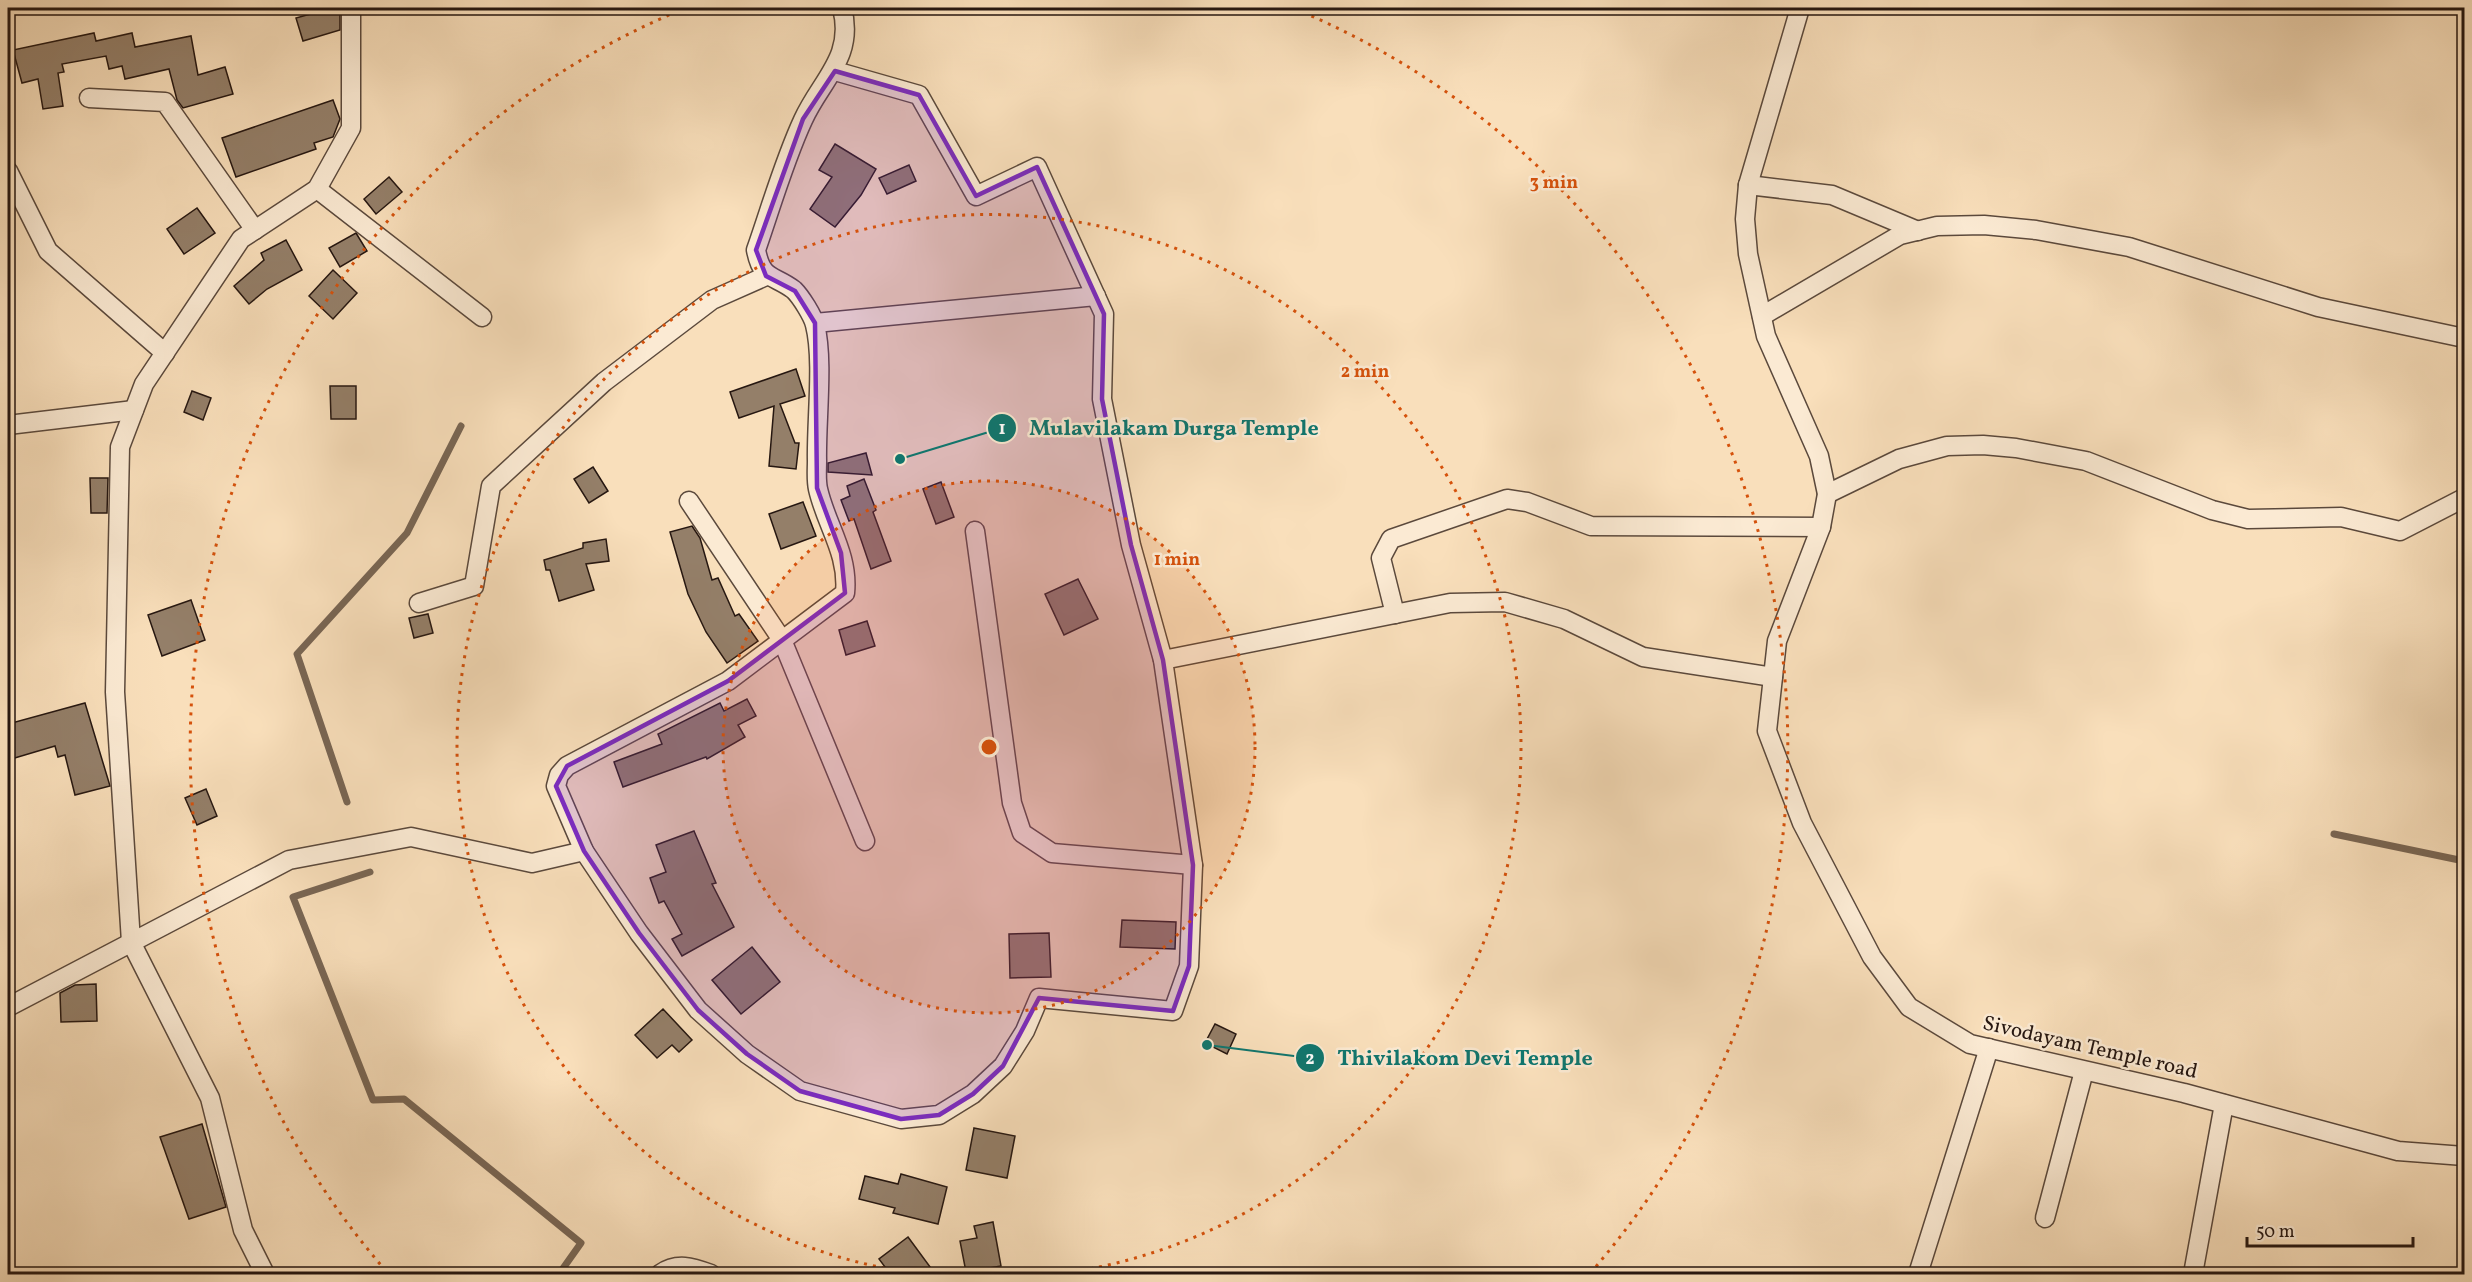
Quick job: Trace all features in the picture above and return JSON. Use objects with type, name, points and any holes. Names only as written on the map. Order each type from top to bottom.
[{"type":"street","points":[[265,1275],[243,1230],[210,1098],[131,942],[115,692],[120,447],[144,384],[241,239],[317,189],[351,129],[351,8]]},
{"type":"street","points":[[834,71],[919,95],[976,196],[1037,167],[1096,296],[1104,314],[1102,399],[1131,545],[1163,660],[1193,865],[1190,966],[1173,1011],[1039,998],[1024,1031],[1003,1066],[973,1094],[939,1115],[901,1119],[800,1090],[747,1054],[698,1010],[639,933],[584,851],[556,786],[559,775],[584,757],[728,681],[845,593],[847,575],[817,488],[816,428],[819,350],[815,323],[795,291],[766,276],[759,266],[756,250],[803,119],[834,71],[847,26],[842,8]]},
{"type":"street","name":"Sivodayam Temple road","points":[[1800,8],[1748,185],[1745,219],[1748,254],[1766,336],[1819,456],[1827,494],[1821,527],[1778,641],[1767,731],[1802,823],[1872,957],[1909,1006],[1970,1044],[2224,1104],[2398,1151],[2464,1156]]},
{"type":"street","points":[[89,98],[165,102],[255,230]]},
{"type":"street","points":[[8,171],[48,251],[165,352]]},
{"type":"street","points":[[1748,185],[1832,195],[1918,231]]},
{"type":"street","points":[[317,189],[482,317]]},
{"type":"street","points":[[1762,316],[1900,235],[1936,226],[1984,225],[2036,230],[2129,247],[2318,307],[2464,338]]},
{"type":"street","points":[[419,603],[474,586],[491,486],[604,382],[712,300],[766,276]]},
{"type":"street","points":[[815,323],[1096,296]]},
{"type":"street","points":[[8,424],[134,410]]},
{"type":"street","points":[[1827,494],[1899,459],[1947,446],[1983,446],[2016,448],[2086,461],[2212,510],[2248,519],[2341,517],[2400,531],[2464,498]]},
{"type":"street","points":[[1395,614],[1381,558],[1391,539],[1507,499],[1527,502],[1592,526],[1821,527]]},
{"type":"street","points":[[689,501],[782,640],[865,841]]},
{"type":"street","points":[[975,531],[1012,803],[1022,833],[1052,853],[1193,865]]},
{"type":"street","points":[[1163,660],[1450,603],[1505,602],[1564,619],[1643,657],[1773,677]]},
{"type":"street","points":[[8,1007],[289,860],[411,837],[532,863],[584,851]]},
{"type":"street","points":[[1918,1275],[1989,1048]]},
{"type":"street","points":[[2045,1218],[2084,1071]]},
{"type":"street","points":[[2193,1275],[2224,1104]]},
{"type":"street","points":[[660,1275],[673,1266],[682,1266],[711,1275]]},
{"type":"highlighted area","points":[[835,71],[919,95],[976,196],[1037,167],[1104,314],[1102,399],[1131,545],[1163,660],[1193,865],[1189,966],[1173,1011],[1039,998],[1003,1066],[973,1094],[939,1115],[901,1119],[800,1091],[747,1054],[698,1010],[639,933],[584,851],[556,786],[567,766],[728,681],[845,593],[841,553],[817,488],[815,323],[795,291],[766,276],[756,250],[803,119]]},
{"type":"building","points":[[340,8],[340,30],[303,41],[296,18]]},
{"type":"building","points":[[94,33],[96,41],[132,33],[135,47],[191,36],[198,75],[225,67],[233,94],[183,108],[177,100],[169,69],[125,79],[122,66],[109,69],[106,56],[62,64],[64,72],[58,73],[63,106],[43,109],[38,79],[22,83],[13,50]]},
{"type":"building","points":[[333,100],[340,119],[333,137],[314,143],[316,149],[236,177],[222,138]]},
{"type":"building","points":[[835,144],[876,169],[861,195],[835,227],[810,209],[832,177],[819,170]]},
{"type":"building","points":[[909,165],[916,181],[887,194],[879,178]]},
{"type":"building","points":[[389,177],[402,192],[376,214],[364,199]]},
{"type":"building","points":[[197,208],[215,233],[184,254],[167,229]]},
{"type":"building","points":[[356,233],[367,251],[340,267],[329,248]]},
{"type":"building","points":[[286,240],[302,270],[267,289],[249,304],[234,286],[264,260],[261,253]]},
{"type":"building","points":[[333,270],[357,293],[333,319],[309,296]]},
{"type":"building","points":[[796,369],[805,396],[780,404],[795,443],[799,443],[796,469],[769,466],[774,406],[739,418],[730,392]]},
{"type":"building","points":[[330,386],[356,386],[356,419],[331,419]]},
{"type":"building","points":[[192,391],[211,398],[203,420],[184,412]]},
{"type":"building","points":[[866,453],[872,475],[828,472],[828,463]]},
{"type":"building","points":[[593,467],[608,491],[589,503],[574,479]]},
{"type":"building","points":[[90,478],[108,478],[107,513],[91,513]]},
{"type":"building","points":[[864,479],[891,561],[871,569],[854,519],[849,521],[841,500],[850,496],[847,486]]},
{"type":"building","points":[[941,482],[954,517],[936,524],[923,489]]},
{"type":"building","points":[[803,502],[816,536],[781,549],[769,514]]},
{"type":"building","points":[[692,526],[700,538],[712,580],[718,578],[735,616],[739,614],[758,641],[727,663],[706,632],[688,594],[670,532]]},
{"type":"building","points":[[606,539],[609,561],[586,564],[594,590],[559,601],[550,570],[546,570],[544,560],[583,548],[583,543]]},
{"type":"building","points":[[1078,579],[1098,619],[1064,635],[1045,594]]},
{"type":"building","points":[[191,600],[205,640],[162,656],[148,615]]},
{"type":"building","points":[[428,614],[433,633],[414,638],[409,618]]},
{"type":"building","points":[[867,621],[875,646],[846,655],[839,630]]},
{"type":"building","points":[[747,699],[756,716],[738,725],[745,737],[707,759],[706,757],[623,787],[614,762],[662,744],[658,734],[720,703],[724,711]]},
{"type":"building","points":[[85,703],[110,786],[75,795],[65,755],[58,757],[55,746],[8,760],[8,724]]},
{"type":"building","points":[[206,789],[217,816],[197,825],[185,798]]},
{"type":"building","points":[[694,831],[716,883],[712,884],[734,927],[682,956],[672,939],[682,934],[664,901],[659,903],[650,878],[666,872],[656,845]]},
{"type":"building","points":[[1122,920],[1176,922],[1175,949],[1120,947]]},
{"type":"building","points":[[1049,933],[1051,977],[1010,978],[1009,934]]},
{"type":"building","points":[[752,947],[780,982],[741,1014],[712,980]]},
{"type":"building","points":[[96,984],[97,1021],[61,1022],[60,993],[75,985]]},
{"type":"building","points":[[663,1009],[692,1040],[679,1052],[672,1045],[657,1058],[635,1035]]},
{"type":"building","points":[[1215,1024],[1236,1034],[1227,1054],[1205,1043]]},
{"type":"building","points":[[202,1124],[226,1207],[189,1219],[160,1137]]},
{"type":"building","points":[[974,1128],[1015,1136],[1007,1178],[966,1170]]},
{"type":"building","points":[[901,1174],[947,1187],[938,1224],[893,1213],[895,1208],[859,1199],[865,1176],[898,1184]]},
{"type":"building","points":[[993,1222],[1001,1266],[966,1272],[960,1241],[977,1238],[974,1226]]},
{"type":"building","points":[[908,1237],[936,1275],[891,1275],[879,1259]]},
{"type":"waterway","points":[[347,802],[297,654],[407,533],[461,426]]},
{"type":"waterway","points":[[2334,834],[2464,861]]},
{"type":"waterway","points":[[370,872],[293,897],[373,1100],[404,1099],[581,1243],[559,1274]]},
{"type":"place","name":"Mulavilakam Durga Temple","points":[[900,459]]},
{"type":"place","name":"Thivilakom Devi Temple","points":[[1207,1045]]}]
